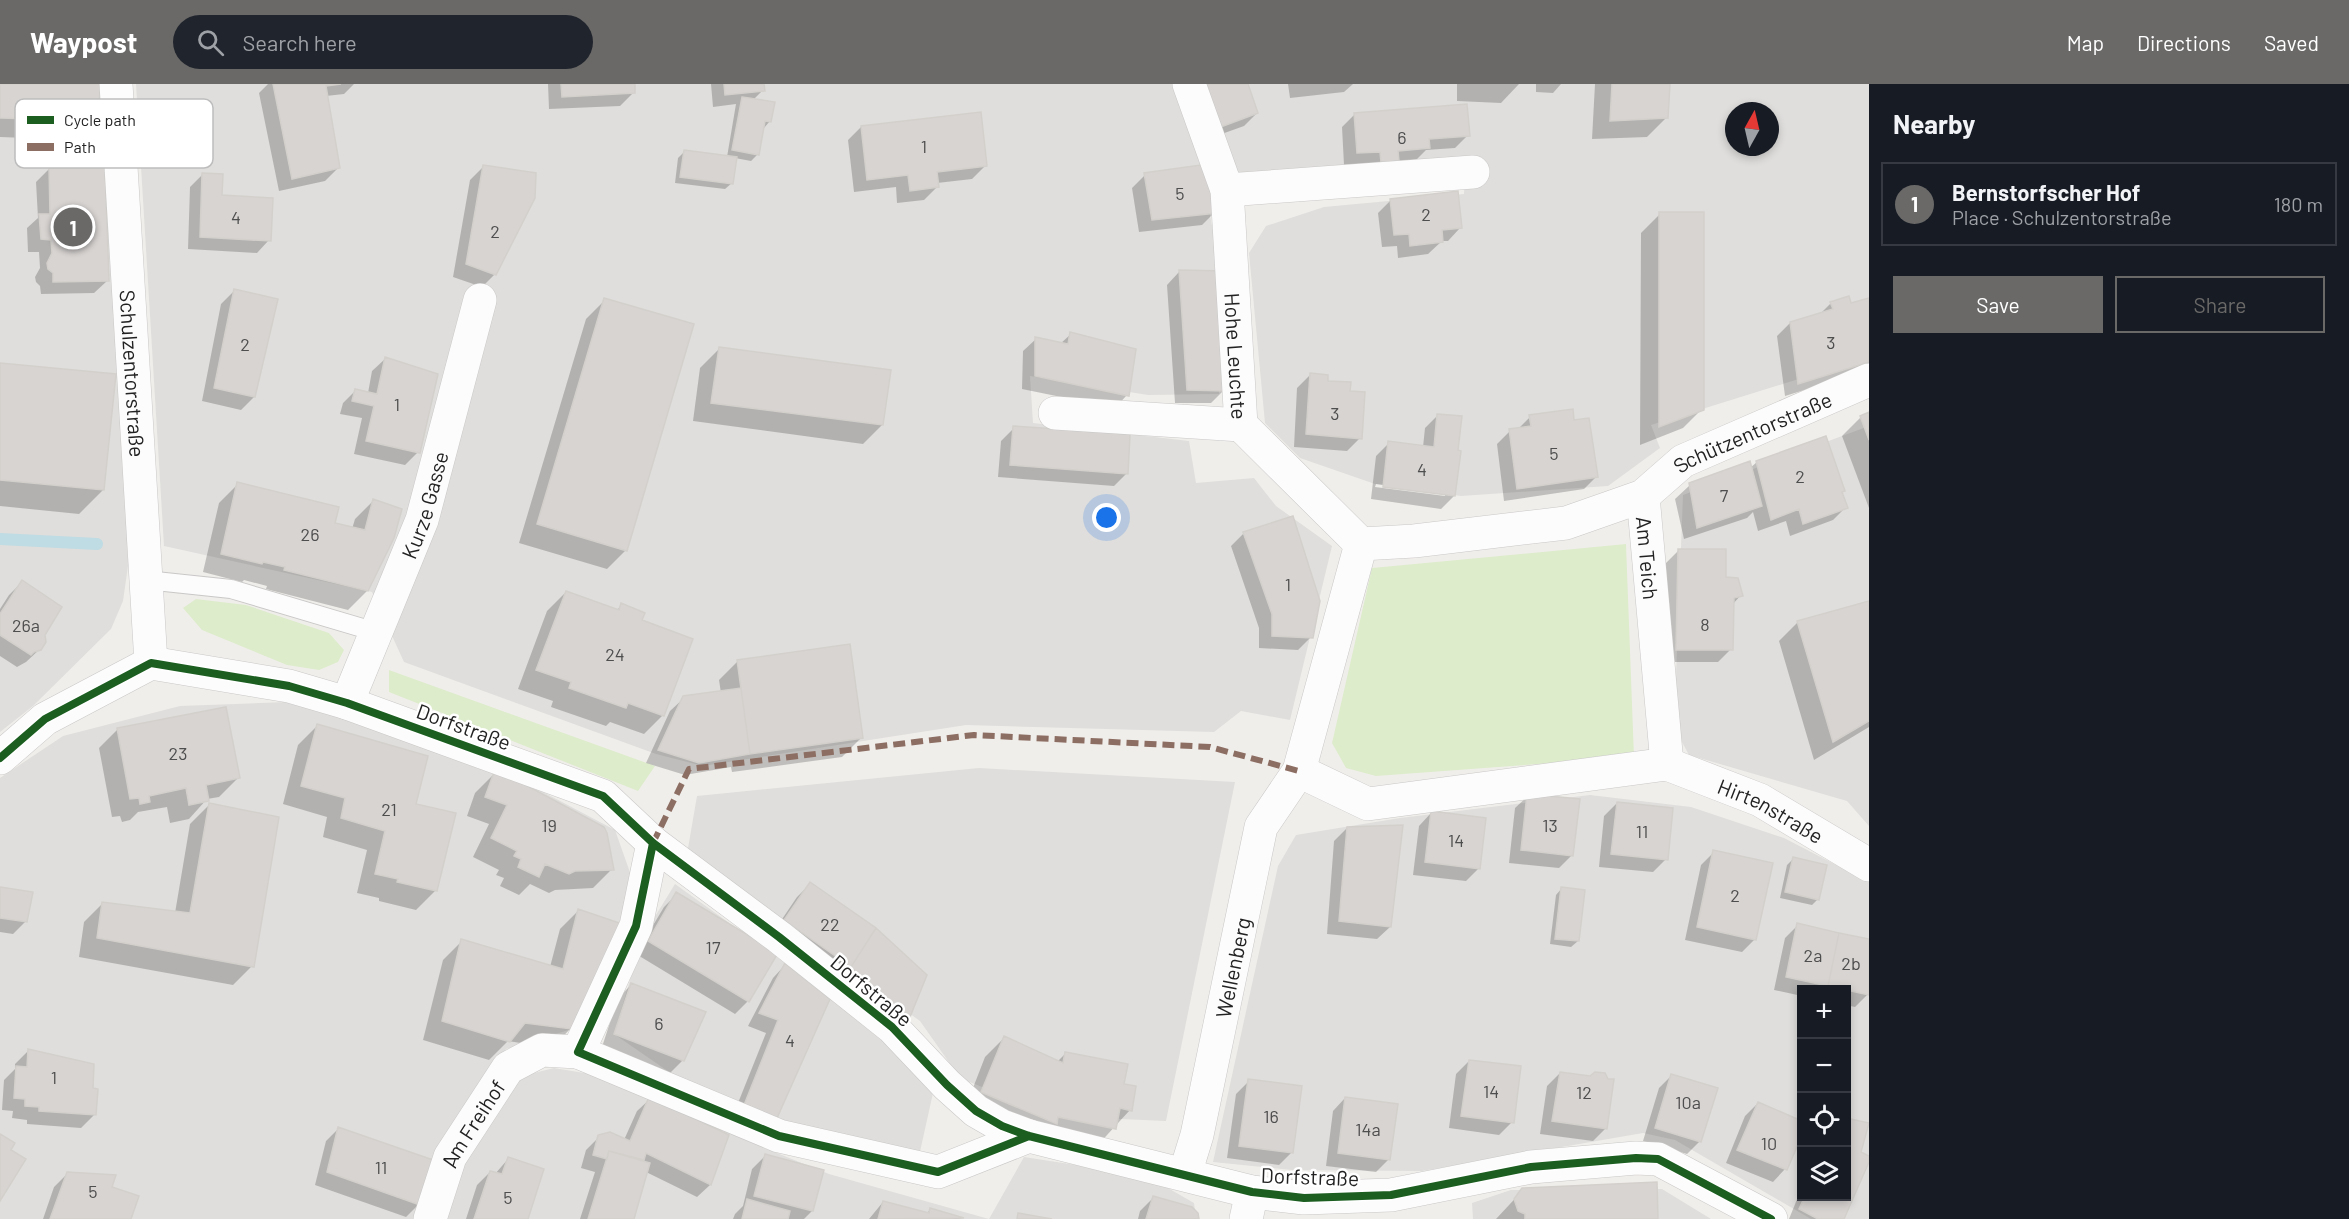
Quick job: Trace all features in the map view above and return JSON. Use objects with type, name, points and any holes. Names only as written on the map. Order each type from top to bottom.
[{"type":"street","name":"Schulzentorstraße","points":[[116,84],[117,99]]},
{"type":"street","name":"Hohe Leuchte","points":[[1190,84],[1227,190],[1241,424],[1361,544]]},
{"type":"street","name":"Schulzentorstraße","points":[[121,168],[151,663]]},
{"type":"street","points":[[1227,190],[1473,172]]},
{"type":"street","name":"Kurze Gasse","points":[[347,703],[422,520],[480,300]]},
{"type":"street","name":"Schützentorstraße","points":[[1643,496],[1683,461],[1869,380]]},
{"type":"street","points":[[1055,413],[1241,424]]},
{"type":"street","name":"Am Teich","points":[[1361,544],[1414,541],[1566,523],[1643,496],[1667,765]]},
{"type":"street","points":[[1361,544],[1299,771],[1368,804],[1667,765]]},
{"type":"street","points":[[0,758],[45,719],[151,663]]},
{"type":"street","name":"Dorfstraße","points":[[151,663],[290,686],[347,703],[603,796],[653,843],[779,937],[892,1027],[947,1085],[976,1111],[1002,1126],[1029,1137],[1185,1174],[1249,1205],[1304,1198],[1391,1195],[1531,1167],[1636,1158],[1658,1159],[1771,1219]]},
{"type":"street","name":"Hirtenstraße","points":[[1667,765],[1760,800],[1869,865]]},
{"type":"street","name":"Wellenberg","points":[[1185,1174],[1197,1136],[1262,827],[1299,771]]},
{"type":"street","points":[[578,1052],[636,926],[653,843]]},
{"type":"street","name":"Am Freihof","points":[[430,1219],[450,1157],[508,1068],[542,1050],[578,1052],[779,1136],[938,1172],[1029,1137]]},
{"type":"lane","points":[[146,580],[231,588],[376,632]]},
{"type":"shaded area","points":[[0,84],[106,84],[107,99],[15,99],[15,168],[110,168],[127,508],[128,566],[123,601],[111,629],[33,706],[0,732]]},
{"type":"shaded area","points":[[136,84],[1172,84],[1199,158],[1220,267],[1219,394],[1148,395],[1030,376],[1033,423],[1189,441],[1196,483],[1254,478],[1276,506],[1332,546],[1290,720],[1241,711],[1214,732],[966,725],[703,766],[656,754],[404,662],[372,592],[164,546],[141,168],[213,168],[213,99],[137,99]]},
{"type":"shaded area","points":[[1202,84],[1869,84],[1869,357],[1651,425],[1660,448],[1608,486],[1461,496],[1375,484],[1300,458],[1265,423],[1249,253],[1266,226],[1324,207],[1464,194],[1465,161],[1233,184]]},
{"type":"shaded area","points":[[1869,426],[1869,826],[1847,801],[1689,755],[1674,727],[1683,495]]},
{"type":"shaded area","points":[[287,702],[381,728],[505,772],[615,830],[632,878],[628,918],[572,1029],[506,1049],[444,1149],[418,1219],[0,1219],[0,778],[63,736],[180,706]]},
{"type":"shaded area","points":[[979,768],[1235,782],[1166,1121],[1053,1116],[960,1078],[920,1021],[687,854],[697,796]]},
{"type":"shaded area","points":[[1590,795],[1691,807],[1784,838],[1869,882],[1869,1219],[1811,1219],[1675,1140],[1643,1133],[1422,1171],[1292,1170],[1213,1162],[1278,866],[1296,835],[1400,818]]},
{"type":"shaded area","points":[[675,884],[785,963],[897,1050],[933,1093],[919,1156],[786,1125],[672,1074],[614,1034],[643,936]]},
{"type":"shaded area","points":[[554,1068],[596,1075],[829,1174],[989,1219],[441,1219],[459,1162],[522,1076]]},
{"type":"shaded area","points":[[1024,1157],[1147,1176],[1194,1203],[1196,1219],[989,1219]]},
{"type":"shaded area","points":[[1662,1189],[1711,1219],[1473,1219],[1472,1203],[1511,1190]]},
{"type":"green space","points":[[1626,544],[1634,757],[1376,776],[1346,768],[1332,743],[1372,568]]},
{"type":"green space","points":[[196,599],[246,605],[329,633],[344,650],[338,662],[319,670],[287,665],[202,630],[183,608]]},
{"type":"green space","points":[[389,670],[655,766],[638,791],[389,692]]},
{"type":"building","points":[[0,84],[100,84],[100,99],[15,99],[15,118],[0,118]]},
{"type":"building","points":[[273,84],[341,84],[326,86],[340,168],[292,179]]},
{"type":"building","points":[[561,84],[635,84],[635,93],[562,97]]},
{"type":"building","points":[[724,84],[764,84],[765,91],[725,95]]},
{"type":"building","points":[[1202,84],[1248,84],[1258,113],[1218,128]]},
{"type":"building","points":[[1612,84],[1670,84],[1668,118],[1610,121]]},
{"type":"building","points":[[742,97],[775,102],[771,122],[765,121],[759,155],[732,150]]},
{"type":"building","points":[[1467,104],[1470,136],[1429,139],[1430,148],[1398,151],[1400,171],[1382,173],[1380,152],[1357,153],[1354,113]]},
{"type":"building","points":[[981,112],[987,166],[937,172],[939,187],[910,191],[908,175],[867,180],[861,126]]},
{"type":"building","points":[[684,150],[737,157],[733,184],[680,177]]},
{"type":"building","points":[[1208,164],[1217,213],[1152,220],[1144,173]]},
{"type":"building","points":[[483,165],[536,173],[535,198],[496,275],[466,264]]},
{"type":"building","points":[[49,168],[105,168],[109,281],[53,282],[53,273],[48,269],[47,263],[52,253],[51,240],[41,239],[39,214],[50,214]]},
{"type":"building","points":[[202,173],[223,174],[222,195],[273,198],[271,241],[200,237]]},
{"type":"building","points":[[1458,191],[1462,228],[1442,230],[1443,242],[1410,246],[1409,234],[1394,235],[1390,199]]},
{"type":"building","points":[[1659,212],[1704,212],[1704,410],[1659,427]]},
{"type":"building","points":[[1179,270],[1224,271],[1225,391],[1187,390]]},
{"type":"building","points":[[234,289],[278,299],[255,397],[214,388]]},
{"type":"building","points":[[1849,296],[1851,303],[1869,298],[1869,362],[1798,384],[1790,322],[1833,309],[1830,302]]},
{"type":"building","points":[[604,298],[694,324],[627,551],[537,524]]},
{"type":"building","points":[[1070,332],[1136,349],[1129,396],[1035,376],[1035,337],[1068,344]]},
{"type":"building","points":[[719,347],[891,370],[883,425],[711,403]]},
{"type":"building","points":[[385,357],[438,374],[420,453],[366,441],[374,406],[352,401],[355,389],[377,394]]},
{"type":"building","points":[[0,363],[116,374],[104,490],[0,480]]},
{"type":"building","points":[[1310,373],[1328,375],[1328,381],[1351,382],[1350,391],[1365,392],[1362,439],[1306,434]]},
{"type":"building","points":[[1573,409],[1574,420],[1589,418],[1598,477],[1517,489],[1509,429],[1531,426],[1529,415]]},
{"type":"building","points":[[1869,412],[1869,440],[1860,416]]},
{"type":"building","points":[[1437,414],[1462,416],[1458,450],[1461,451],[1455,496],[1383,487],[1388,441],[1434,447]]},
{"type":"building","points":[[1013,426],[1130,434],[1128,474],[1010,465]]},
{"type":"building","points":[[1826,436],[1845,491],[1842,492],[1848,508],[1803,524],[1799,509],[1771,520],[1756,461]]},
{"type":"building","points":[[1750,461],[1762,506],[1697,528],[1689,483]]},
{"type":"building","points":[[237,482],[339,507],[335,523],[365,530],[373,499],[402,509],[394,538],[368,591],[284,570],[285,567],[221,554]]},
{"type":"building","points":[[1293,516],[1320,601],[1313,638],[1272,636],[1272,614],[1243,532]]},
{"type":"building","points":[[1678,549],[1726,549],[1726,577],[1738,578],[1743,596],[1734,598],[1733,650],[1676,650]]},
{"type":"building","points":[[22,580],[62,607],[45,635],[46,642],[41,650],[31,655],[0,635],[0,614]]},
{"type":"building","points":[[566,591],[619,610],[621,603],[645,613],[642,620],[693,639],[664,716],[628,703],[626,708],[569,688],[571,682],[536,670]]},
{"type":"building","points":[[1869,601],[1869,721],[1833,742],[1797,621]]},
{"type":"building","points":[[850,644],[863,738],[750,754],[737,660]]},
{"type":"building","points":[[741,688],[750,754],[699,763],[658,750],[683,696]]},
{"type":"building","points":[[226,707],[240,778],[206,785],[209,801],[189,805],[186,788],[149,796],[150,802],[140,804],[139,798],[130,799],[117,728]]},
{"type":"building","points":[[317,724],[428,756],[416,804],[456,813],[437,891],[397,882],[398,879],[375,874],[385,831],[341,818],[345,798],[301,786]]},
{"type":"building","points":[[494,772],[518,781],[604,827],[614,870],[575,871],[569,874],[545,864],[539,877],[518,867],[521,859],[514,856],[517,851],[491,838],[507,805],[485,797]]},
{"type":"building","points":[[1527,794],[1580,799],[1573,856],[1521,850]]},
{"type":"building","points":[[1617,802],[1673,808],[1668,860],[1611,854]]},
{"type":"building","points":[[209,803],[279,817],[254,967],[97,938],[102,902],[190,913]]},
{"type":"building","points":[[1431,811],[1486,818],[1480,869],[1425,862]]},
{"type":"building","points":[[1403,825],[1391,927],[1339,921],[1347,827]]},
{"type":"building","points":[[1713,850],[1773,863],[1756,940],[1697,927]]},
{"type":"building","points":[[1793,857],[1827,865],[1819,900],[1785,892]]},
{"type":"building","points":[[810,882],[876,928],[851,967],[784,920]]},
{"type":"building","points":[[0,887],[33,892],[27,922],[0,918]]},
{"type":"building","points":[[1561,887],[1585,890],[1579,941],[1555,939]]},
{"type":"building","points":[[676,892],[778,953],[749,1002],[648,941]]},
{"type":"building","points":[[578,909],[625,925],[572,1029],[525,1023],[510,1042],[442,1021],[461,939],[563,969]]},
{"type":"building","points":[[1797,923],[1839,933],[1828,985],[1786,977]]},
{"type":"building","points":[[876,928],[927,975],[910,1017],[851,967]]},
{"type":"building","points":[[1839,933],[1869,939],[1869,995],[1851,991],[1851,985],[1828,985]]},
{"type":"building","points":[[785,963],[830,999],[777,1118],[744,1105],[778,1020],[759,1013]]},
{"type":"building","points":[[631,983],[706,1012],[684,1061],[614,1034]]},
{"type":"building","points":[[1004,1036],[1063,1063],[1065,1052],[1128,1064],[1124,1084],[1136,1086],[1132,1111],[1120,1108],[1116,1129],[1058,1117],[1057,1124],[981,1092]]},
{"type":"building","points":[[28,1049],[94,1064],[93,1088],[98,1089],[96,1115],[39,1111],[39,1107],[25,1106],[25,1099],[14,1098],[16,1066],[27,1067]]},
{"type":"building","points":[[1469,1060],[1521,1066],[1514,1123],[1461,1116]]},
{"type":"building","points":[[1560,1072],[1590,1076],[1595,1072],[1605,1073],[1608,1079],[1614,1079],[1607,1129],[1552,1121]]},
{"type":"building","points":[[1671,1074],[1718,1088],[1701,1142],[1655,1128]]},
{"type":"building","points":[[1248,1079],[1302,1086],[1293,1153],[1239,1146]]},
{"type":"building","points":[[649,1097],[729,1135],[711,1185],[646,1153],[644,1160],[609,1151],[607,1159],[593,1155],[598,1135],[610,1132],[630,1141]]},
{"type":"building","points":[[1345,1097],[1398,1104],[1390,1160],[1338,1153]]},
{"type":"building","points":[[1758,1102],[1797,1119],[1797,1147],[1787,1170],[1737,1150]]},
{"type":"building","points":[[1851,1119],[1869,1123],[1861,1152],[1869,1156],[1869,1162],[1844,1219],[1818,1219],[1799,1209],[1803,1201],[1851,1201]]},
{"type":"building","points":[[338,1127],[436,1161],[420,1205],[327,1172]]},
{"type":"building","points":[[0,1134],[15,1143],[11,1150],[26,1159],[0,1201]]},
{"type":"building","points":[[609,1151],[650,1163],[634,1219],[588,1219]]},
{"type":"building","points":[[765,1154],[824,1170],[813,1211],[754,1196]]},
{"type":"building","points":[[508,1157],[544,1169],[528,1219],[474,1219],[490,1171],[502,1174]]},
{"type":"building","points":[[67,1172],[116,1175],[112,1187],[139,1196],[131,1219],[50,1219]]},
{"type":"building","points":[[1657,1182],[1658,1219],[1525,1219],[1525,1214],[1518,1211],[1514,1199],[1522,1188]]},
{"type":"building","points":[[1153,1196],[1192,1207],[1198,1213],[1199,1219],[1146,1219]]},
{"type":"building","points":[[747,1199],[790,1211],[788,1219],[742,1219]]},
{"type":"building","points":[[883,1201],[929,1213],[930,1208],[964,1218],[878,1219]]},
{"type":"building","points":[[1018,1213],[1052,1219],[1017,1219]]},
{"type":"waterway","points":[[0,539],[97,544]]},
{"type":"marked path","points":[[653,843],[689,769],[974,735],[1210,747],[1299,771]]},
{"type":"cycle path","points":[[0,758],[45,719],[151,663],[289,686],[347,703],[603,796],[653,843],[779,937],[892,1027],[947,1085],[976,1111],[1002,1126],[1029,1136],[1252,1192],[1304,1198],[1391,1195],[1531,1167],[1636,1158],[1658,1159],[1771,1219]]},
{"type":"cycle path","points":[[653,843],[636,926],[578,1052],[779,1136],[938,1172],[1029,1136]]},
{"type":"place","name":"Bernstorfscher Hof","points":[[73,227]]}]
